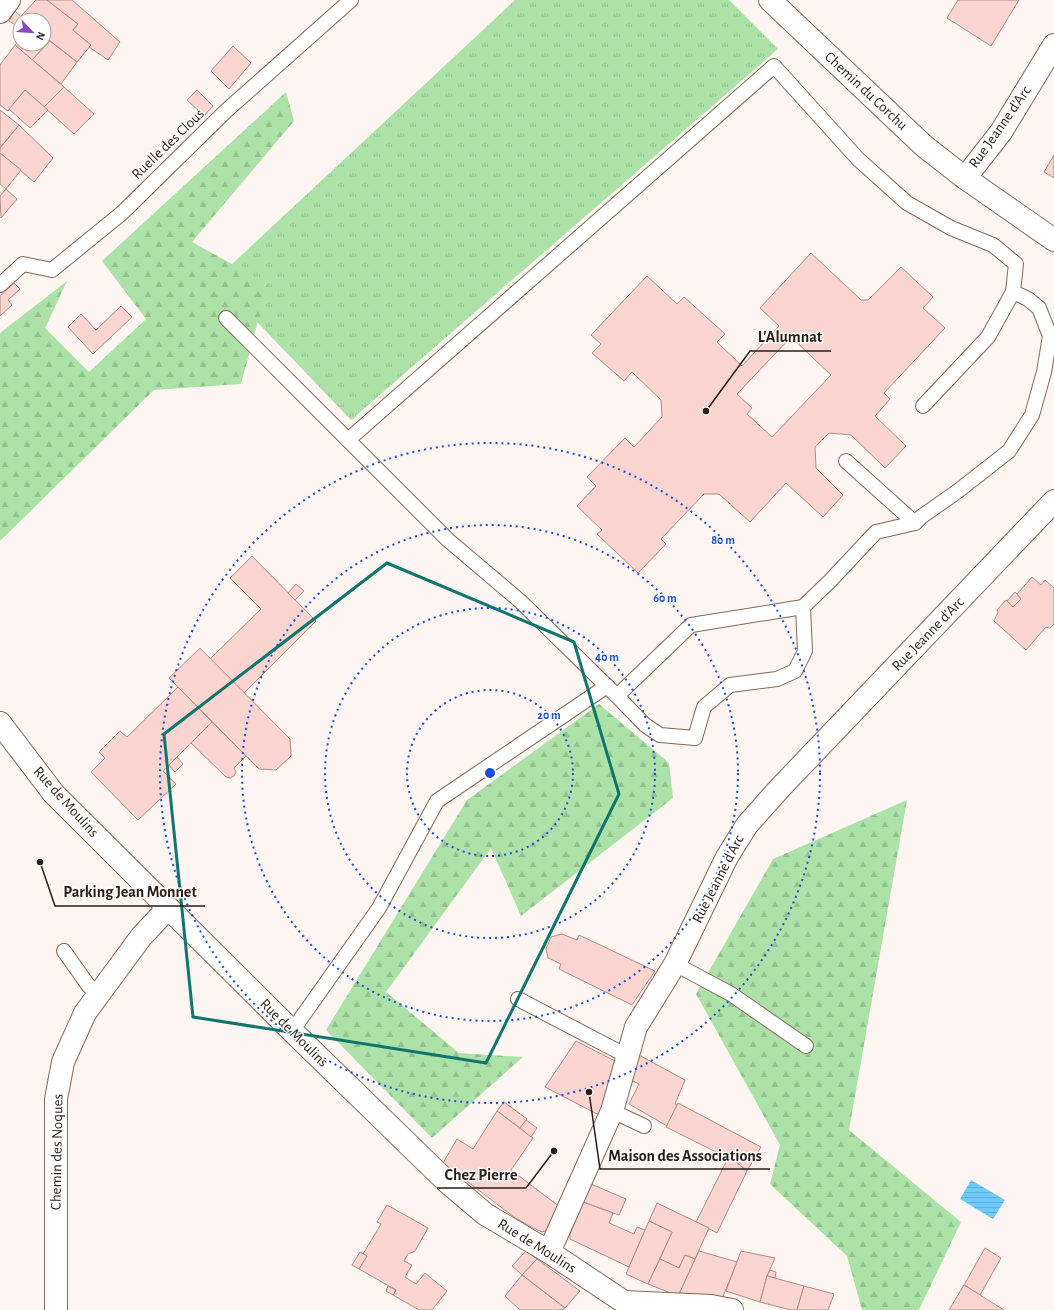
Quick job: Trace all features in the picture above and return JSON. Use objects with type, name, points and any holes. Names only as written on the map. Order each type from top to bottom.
[{"type":"street","points":[[0,12],[9,0]]},
{"type":"street","name":"Chemin du Corchu","points":[[770,0],[924,146],[965,178]]},
{"type":"street","name":"Rue Jeanne d'Arc","points":[[1054,45],[1001,132],[965,178],[1054,240]]},
{"type":"street","name":"Rue Jeanne d'Arc","points":[[549,1252],[612,1111],[636,1027],[675,964],[727,856],[747,825],[790,778],[1052,508]]},
{"type":"street","name":"Rue de Moulins","points":[[0,723],[54,794],[292,1031],[446,1181],[485,1214],[549,1252],[624,1306]]},
{"type":"street","name":"Chemin des Noques","points":[[56,1310],[56,1099],[63,1062],[85,1013],[142,937],[168,908]]},
{"type":"street","points":[[624,1306],[711,1306],[732,1310]]},
{"type":"lane","name":"Ruelle des Clous","points":[[0,285],[23,264],[52,270],[122,213],[227,110],[351,0]]},
{"type":"lane","points":[[348,440],[774,66],[858,159],[907,203],[951,228],[993,245],[1016,264],[1013,292],[988,337],[923,406]]},
{"type":"lane","points":[[617,696],[692,625],[802,607],[830,582],[876,532],[915,523],[1009,451],[1032,415],[1044,372],[1050,336],[1038,308],[1028,299],[1013,292]]},
{"type":"lane","points":[[226,318],[448,540],[520,602],[645,725],[660,735],[695,738],[704,707],[730,685],[777,679],[795,671],[806,651],[802,607]]},
{"type":"lane","points":[[846,461],[915,523]]},
{"type":"lane","points":[[292,1031],[379,908],[437,801],[607,686]]},
{"type":"lane","points":[[64,951],[88,985],[98,995]]},
{"type":"lane","points":[[675,964],[731,994],[806,1046]]},
{"type":"lane","points":[[518,999],[627,1056]]},
{"type":"lane","points":[[612,1111],[644,1126]]},
{"type":"highlighted area","points":[[387,563],[574,642],[619,794],[486,1063],[193,1017],[164,734]]},
{"type":"green space","points":[[515,0],[729,0],[778,49],[351,420],[216,279]]},
{"type":"green space","points":[[286,92],[294,121],[192,242],[268,284],[241,384],[154,390],[0,541],[0,333],[67,281],[45,328],[89,372],[146,319],[102,261]]},
{"type":"green space","points":[[599,704],[669,763],[673,798],[521,916],[491,848],[386,992],[459,1053],[523,1057],[432,1138],[326,1030],[467,800]]},
{"type":"green space","points":[[907,800],[849,1130],[961,1222],[919,1310],[862,1310],[847,1256],[770,1184],[780,1145],[696,994],[773,859]]},
{"type":"water","points":[[971,1180],[1005,1200],[993,1219],[960,1199]]},
{"type":"building","points":[[36,0],[47,0],[78,24],[73,30],[91,45],[77,62],[52,42],[52,12],[25,12]]},
{"type":"building","points":[[47,0],[72,0],[120,42],[108,60],[89,47],[91,45],[73,30],[78,24]]},
{"type":"building","points":[[958,0],[1019,0],[991,46],[947,18]]},
{"type":"building","points":[[12,16],[12,23],[9,21]]},
{"type":"building","points":[[52,43],[77,62],[61,84],[32,60],[40,52],[52,52]]},
{"type":"building","points":[[233,46],[251,63],[229,89],[211,71]]},
{"type":"building","points":[[12,49],[12,52],[23,52],[64,87],[44,107],[25,90],[8,111],[0,105],[0,65]]},
{"type":"building","points":[[23,52],[40,52],[32,60]]},
{"type":"building","points":[[64,87],[94,114],[74,134],[44,107]]},
{"type":"building","points":[[25,90],[48,110],[30,128],[9,109]]},
{"type":"building","points":[[197,90],[213,106],[204,116],[187,100]]},
{"type":"building","points":[[0,110],[19,125],[0,148]]},
{"type":"building","points":[[19,125],[53,158],[34,182],[0,153],[0,148]]},
{"type":"building","points":[[0,153],[21,170],[6,189],[0,184]]},
{"type":"building","points":[[1054,155],[1054,178],[1044,172]]},
{"type":"building","points":[[6,189],[17,199],[1,218],[0,196]]},
{"type":"building","points":[[811,253],[861,300],[868,300],[901,267],[933,297],[923,308],[945,328],[884,393],[890,399],[875,416],[906,446],[885,468],[851,435],[829,433],[815,447],[816,468],[843,495],[823,517],[786,483],[750,522],[719,494],[704,494],[661,539],[666,544],[638,573],[597,534],[602,530],[577,506],[596,486],[587,477],[625,438],[634,447],[662,417],[661,400],[632,372],[624,381],[592,353],[601,344],[591,335],[647,276],[677,304],[684,297],[725,334],[717,342],[742,366],[779,326],[760,308]],"holes":[[[791,337],[831,375],[772,437],[747,414],[752,408],[737,394]]]},
{"type":"building","points":[[14,283],[20,289],[8,300],[12,305],[0,316],[0,296]]},
{"type":"building","points":[[121,306],[132,317],[93,354],[68,327],[81,314],[96,330]]},
{"type":"building","points":[[252,556],[316,621],[244,693],[210,659],[261,609],[230,578]]},
{"type":"building","points":[[1032,577],[1041,585],[1045,580],[1054,588],[1054,624],[1050,628],[1046,627],[1026,650],[994,621],[998,612],[997,610],[1006,600],[1013,607],[1021,599],[1017,594]]},
{"type":"building","points":[[296,584],[304,591],[295,600],[288,593]]},
{"type":"building","points":[[1015,592],[1021,599],[1013,607],[1007,601]]},
{"type":"building","points":[[200,648],[290,739],[291,756],[276,770],[259,769],[169,678]]},
{"type":"building","points":[[178,687],[212,722],[163,771],[176,784],[138,820],[91,772],[105,758],[99,752],[120,731],[127,737]]},
{"type":"building","points":[[212,722],[246,756],[234,768],[236,772],[234,776],[230,778],[226,777],[191,743]]},
{"type":"building","points":[[177,757],[183,764],[175,772],[169,765]]},
{"type":"building","points":[[562,934],[577,940],[579,935],[655,971],[632,1005],[559,969],[561,964],[548,958],[546,949],[551,937]]},
{"type":"building","points":[[576,1041],[619,1063],[601,1116],[545,1087]]},
{"type":"building","points":[[637,1054],[685,1080],[675,1104],[677,1105],[667,1126],[629,1104],[639,1084],[631,1080]]},
{"type":"building","points":[[504,1102],[527,1119],[520,1128],[497,1111]]},
{"type":"building","points":[[678,1103],[761,1147],[747,1171],[736,1162],[666,1127]]},
{"type":"building","points":[[497,1111],[533,1138],[511,1170],[560,1207],[548,1230],[542,1232],[514,1217],[443,1163],[457,1139],[473,1149]]},
{"type":"building","points":[[526,1120],[537,1128],[531,1137],[520,1128]]},
{"type":"building","points":[[728,1158],[736,1162],[747,1171],[717,1233],[696,1222]]},
{"type":"building","points":[[591,1184],[626,1199],[619,1215],[583,1202]]},
{"type":"building","points":[[583,1202],[613,1213],[609,1223],[634,1234],[637,1227],[645,1230],[629,1267],[570,1239],[570,1234]]},
{"type":"building","points":[[657,1203],[709,1228],[695,1259],[685,1255],[679,1268],[660,1259],[672,1232],[649,1221]]},
{"type":"building","points":[[387,1205],[428,1228],[415,1251],[408,1254],[404,1261],[412,1265],[405,1277],[416,1284],[425,1273],[447,1291],[432,1310],[419,1310],[393,1295],[396,1290],[359,1269],[367,1256],[363,1254],[381,1224],[377,1222]]},
{"type":"building","points":[[649,1221],[672,1232],[648,1284],[626,1274]]},
{"type":"building","points":[[985,1248],[1001,1258],[980,1295],[964,1285]]},
{"type":"building","points":[[526,1251],[537,1259],[522,1275],[512,1266]]},
{"type":"building","points":[[699,1251],[737,1262],[722,1299],[678,1296]]},
{"type":"building","points":[[741,1251],[775,1258],[767,1276],[760,1302],[726,1291]]},
{"type":"building","points":[[360,1252],[367,1256],[359,1269],[352,1265]]},
{"type":"building","points":[[685,1255],[695,1259],[678,1296],[648,1284],[660,1259],[679,1268]]},
{"type":"building","points":[[537,1259],[580,1291],[565,1308],[522,1275]]},
{"type":"building","points":[[770,1270],[776,1272],[775,1278],[767,1276]]},
{"type":"building","points":[[522,1275],[565,1308],[562,1310],[520,1310],[505,1296]]},
{"type":"building","points":[[767,1276],[804,1286],[797,1310],[791,1310],[760,1302]]},
{"type":"building","points":[[964,1285],[1004,1310],[949,1310]]},
{"type":"building","points":[[388,1286],[396,1290],[393,1295],[386,1291]]},
{"type":"building","points":[[804,1286],[834,1294],[828,1310],[797,1310]]},
{"type":"place","name":"L'Alumnat","points":[[706,411]]},
{"type":"place","name":"Parking Jean Monnet","points":[[40,862]]},
{"type":"place","name":"Maison des Associations","points":[[589,1092]]},
{"type":"place","name":"Chez Pierre","points":[[554,1151]]}]
